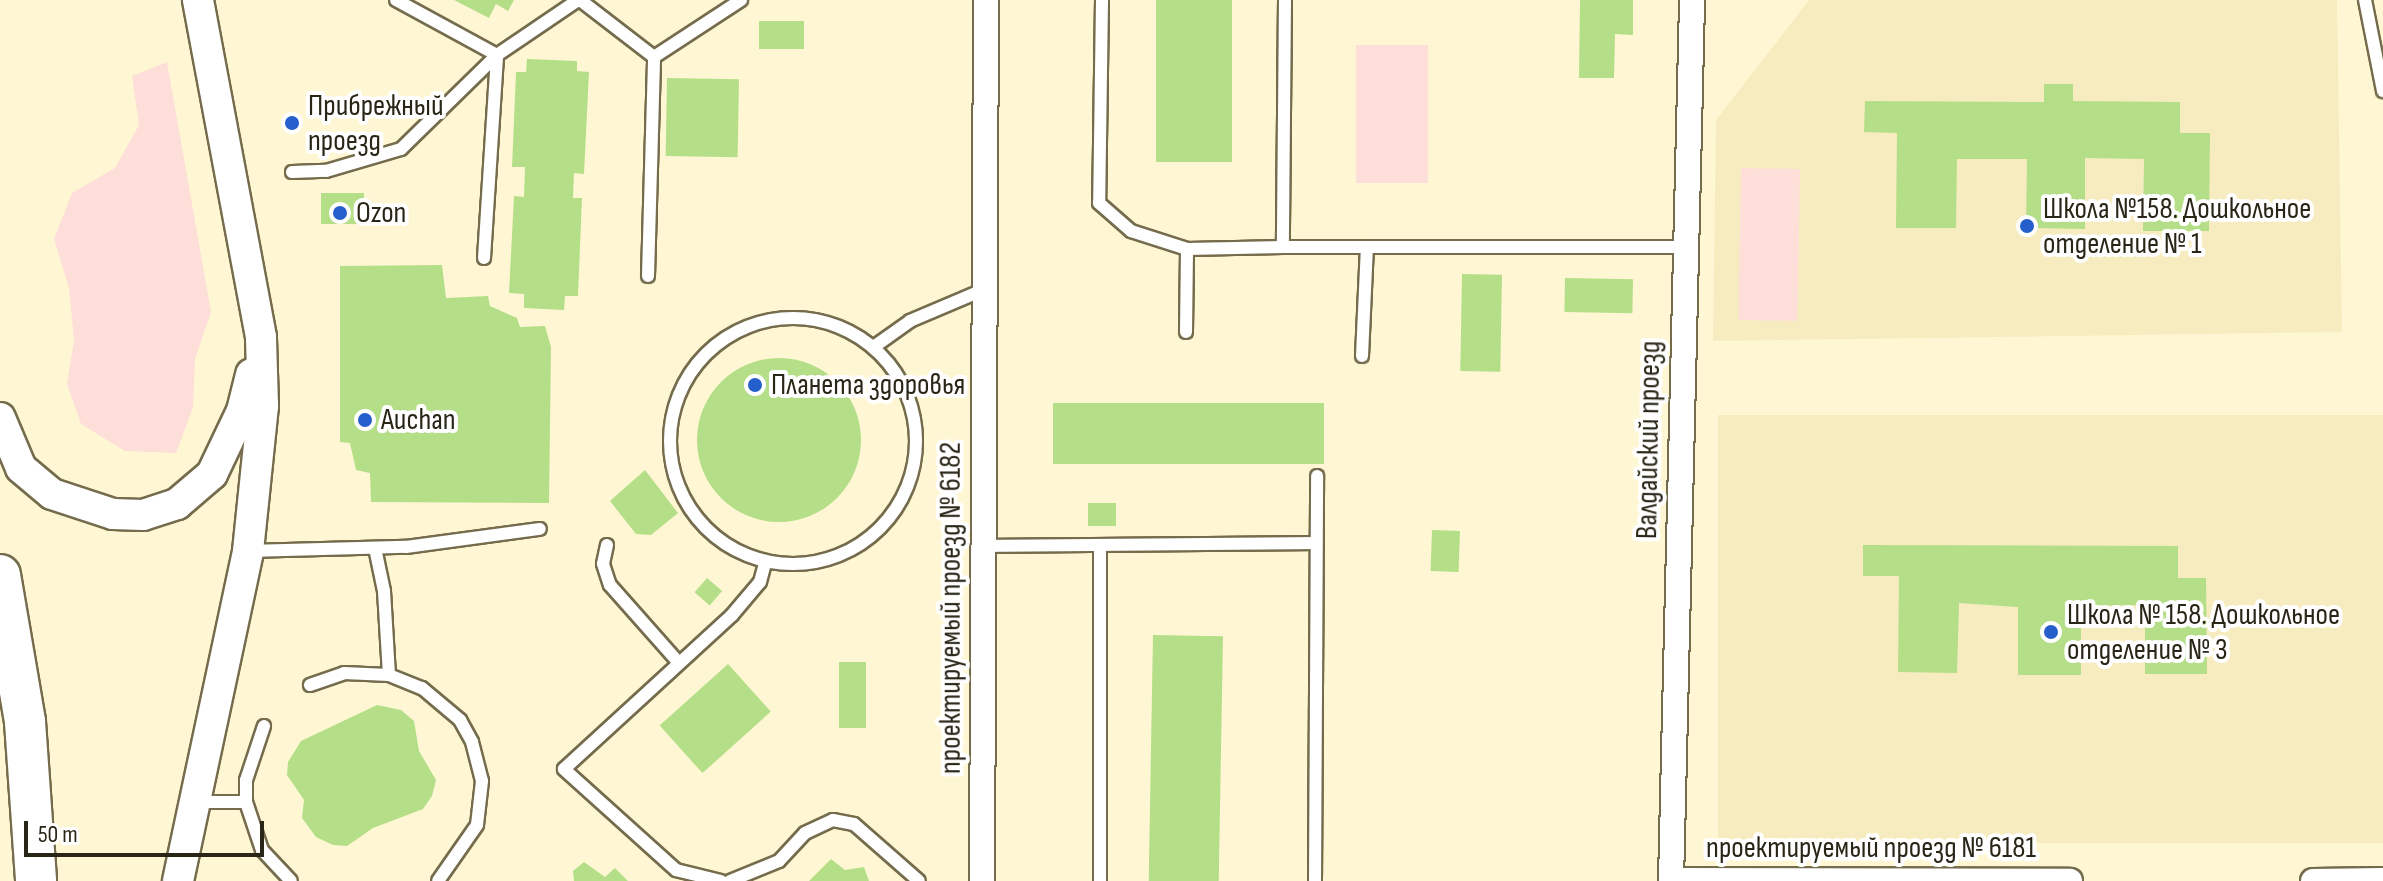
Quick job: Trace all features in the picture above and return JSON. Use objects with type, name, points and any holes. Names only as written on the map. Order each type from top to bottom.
[{"type":"main road","points":[[0,575],[25,722],[36,881]]},
{"type":"street","points":[[178,881],[248,551],[259,474],[261,337],[198,0]]},
{"type":"street","name":"проектируемый проезд № 6182","points":[[982,881],[986,0]]},
{"type":"street","name":"Валдайский проезд","points":[[1671,880],[1692,0]]},
{"type":"street","points":[[0,418],[21,468],[52,494],[113,514],[154,512],[177,504],[212,474],[242,411],[261,337]]},
{"type":"street","name":"проектируемый проезд № 6181","points":[[1671,880],[2070,881]]},
{"type":"street","points":[[2313,881],[2383,880]]},
{"type":"lane","points":[[396,0],[497,55]]},
{"type":"lane","points":[[292,172],[326,171],[401,149],[497,55],[579,0],[654,57]]},
{"type":"lane","points":[[654,57],[741,0]]},
{"type":"lane","points":[[1102,0],[1099,203],[1131,231],[1187,249],[1686,247]]},
{"type":"lane","points":[[1283,247],[1285,0]]},
{"type":"lane","points":[[2365,0],[2383,91]]},
{"type":"lane","points":[[484,258],[497,55]]},
{"type":"lane","points":[[648,276],[654,57]]},
{"type":"lane","points":[[1362,356],[1367,247]]},
{"type":"lane","points":[[1186,332],[1187,249]]},
{"type":"lane","points":[[875,346],[910,321],[983,290]]},
{"type":"lane","points":[[788,316],[836,324],[875,346],[905,385],[918,435],[900,507],[862,546],[821,563],[765,563],[721,543],[676,484],[668,442],[682,383],[704,354],[746,325],[788,316]]},
{"type":"lane","points":[[1315,881],[1317,476]]},
{"type":"lane","points":[[248,551],[375,548],[540,529]]},
{"type":"lane","points":[[983,546],[1315,543]]},
{"type":"lane","points":[[607,545],[603,564],[610,585],[679,663]]},
{"type":"lane","points":[[1100,546],[1100,881]]},
{"type":"lane","points":[[375,548],[389,675]]},
{"type":"lane","points":[[721,881],[676,870],[564,769],[679,663],[760,582],[765,563]]},
{"type":"lane","points":[[310,685],[344,673],[389,675],[422,688],[460,720],[472,742],[482,781],[477,825],[438,881]]},
{"type":"lane","points":[[264,726],[246,780],[246,802],[262,850],[291,881]]},
{"type":"lane","points":[[193,802],[246,802]]},
{"type":"lane","points":[[730,881],[779,861],[805,833],[833,820],[854,824],[919,881]]},
{"type":"shaded area","name":"Школа №158. Дошкольное отделение № 1","points":[[1809,0],[2337,0],[2342,332],[1713,341],[1716,120]]},
{"type":"shaded area","points":[[1356,45],[1428,45],[1428,183],[1356,183]]},
{"type":"shaded area","points":[[167,62],[211,312],[195,359],[193,408],[176,453],[125,451],[81,424],[67,384],[74,340],[69,288],[54,239],[72,193],[115,168],[139,125],[132,76]]},
{"type":"shaded area","points":[[1741,168],[1800,169],[1797,321],[1738,320]]},
{"type":"shaded area","name":"Школа № 158. Дошкольное отделение № 3","points":[[1718,415],[2383,415],[2383,843],[1718,843]]},
{"type":"building","points":[[454,0],[514,0],[508,11],[496,4],[489,18]]},
{"type":"building","points":[[1156,0],[1232,0],[1232,162],[1156,162]]},
{"type":"building","points":[[1580,0],[1633,0],[1633,35],[1615,34],[1614,78],[1579,78]]},
{"type":"building","points":[[759,21],[804,21],[804,49],[759,49]]},
{"type":"building","points":[[527,59],[577,61],[577,71],[589,72],[584,174],[574,173],[573,198],[582,198],[578,296],[565,296],[564,310],[524,308],[524,294],[509,293],[514,196],[524,197],[525,167],[512,167],[516,72],[526,72]]},
{"type":"building","points":[[667,78],[739,79],[738,157],[666,156]]},
{"type":"building","points":[[2044,84],[2073,84],[2073,101],[2180,102],[2180,133],[2210,133],[2209,231],[2143,231],[2144,159],[2085,158],[2085,229],[2026,228],[2027,159],[1957,159],[1956,228],[1896,228],[1897,133],[1864,132],[1865,101],[2044,102]]},
{"type":"building","points":[[321,193],[364,193],[364,224],[321,224]]},
{"type":"building","points":[[442,265],[446,298],[488,296],[490,306],[517,318],[520,327],[545,326],[551,347],[549,503],[371,502],[370,473],[356,470],[350,443],[340,442],[340,266]]},
{"type":"building","points":[[1462,274],[1502,275],[1500,372],[1460,371]]},
{"type":"building","points":[[1565,278],[1633,279],[1632,313],[1564,312]]},
{"type":"building","points":[[779,358],[810,364],[837,382],[855,409],[861,440],[855,471],[837,498],[810,516],[779,522],[748,516],[721,498],[703,471],[697,440],[703,409],[721,382],[748,364]]},
{"type":"building","points":[[1053,403],[1324,403],[1324,464],[1053,464]]},
{"type":"building","points":[[645,470],[678,513],[651,535],[636,534],[610,501]]},
{"type":"building","points":[[1088,503],[1116,503],[1116,526],[1088,526]]},
{"type":"building","points":[[1432,530],[1460,531],[1459,572],[1431,571]]},
{"type":"building","points":[[1863,545],[2178,546],[2178,578],[2206,578],[2207,674],[2145,674],[2145,605],[2081,606],[2081,675],[2018,675],[2018,607],[1959,603],[1957,673],[1898,672],[1899,576],[1863,576]]},
{"type":"building","points":[[707,578],[722,591],[710,605],[695,592]]},
{"type":"building","points":[[1153,635],[1223,636],[1219,881],[1149,881]]},
{"type":"building","points":[[839,662],[866,662],[866,728],[839,728]]},
{"type":"building","points":[[728,664],[771,712],[702,773],[660,726]]},
{"type":"building","points":[[377,705],[401,710],[414,721],[419,751],[436,780],[432,796],[423,809],[373,828],[347,846],[333,845],[316,837],[302,818],[304,800],[287,775],[288,762],[301,741]]},
{"type":"building","points":[[831,859],[845,870],[864,867],[869,881],[809,881]]},
{"type":"building","points":[[584,862],[605,877],[615,868],[628,881],[574,881],[573,871]]},
{"type":"place","name":"Прибрежный проезд","points":[[292,123]]},
{"type":"place","name":"Ozon","points":[[340,213]]},
{"type":"place","name":"Школа №158. Дошкольное отделение № 1","points":[[2027,226]]},
{"type":"place","name":"Планета здоровья","points":[[755,385]]},
{"type":"place","name":"Auchan","points":[[365,420]]},
{"type":"place","name":"Школа № 158. Дошкольное отделение № 3","points":[[2051,632]]}]
